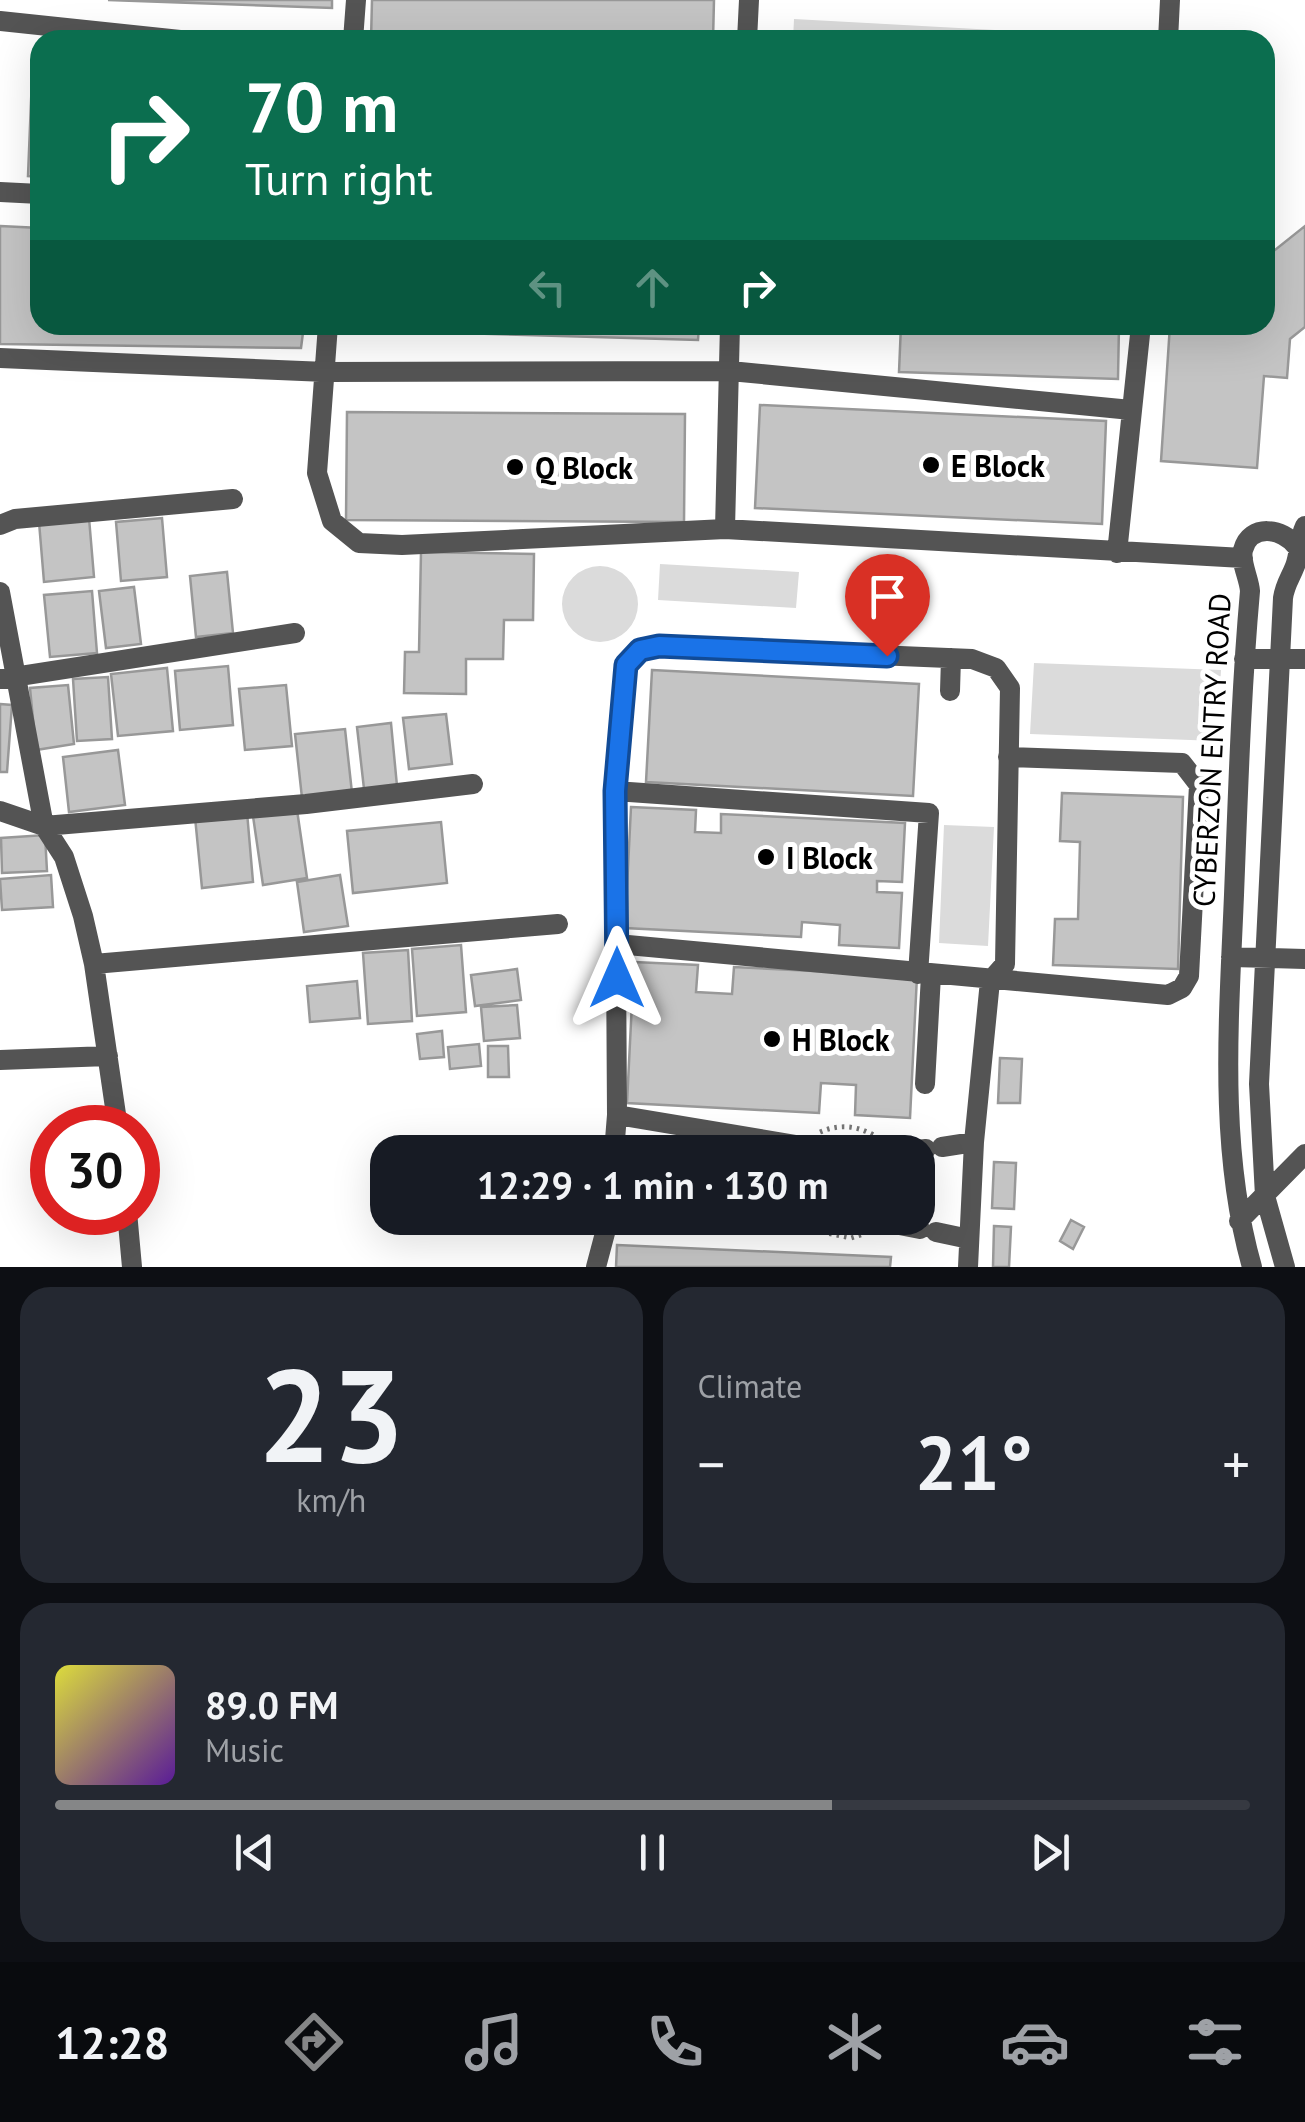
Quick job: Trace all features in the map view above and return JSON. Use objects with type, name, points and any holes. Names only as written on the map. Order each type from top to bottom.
[{"type":"street","points":[[354,30],[356,0]]},
{"type":"street","points":[[748,30],[749,0]]},
{"type":"street","points":[[1168,30],[1170,0]]},
{"type":"street","points":[[0,22],[80,30]]},
{"type":"street","points":[[0,192],[30,194]]},
{"type":"street","name":"CYBERZON ENTRY ROAD","points":[[328,335],[318,472],[332,521],[359,543],[726,529],[1243,558],[1250,591],[1244,658],[1230,1072],[1239,1221],[1252,1267]]},
{"type":"street","points":[[726,529],[730,335]]},
{"type":"street","points":[[1117,552],[1140,335]]},
{"type":"street","points":[[0,358],[326,372],[730,371],[1131,410]]},
{"type":"street","points":[[0,524],[15,519],[233,498]]},
{"type":"street","points":[[1243,558],[1248,539],[1264,531],[1300,536],[1295,566],[1285,582],[1259,1084],[1265,1196],[1285,1267]]},
{"type":"street","points":[[0,592],[7,678],[44,826],[64,857],[94,964],[115,1105]]},
{"type":"street","points":[[7,678],[295,633]]},
{"type":"street","points":[[615,1135],[615,791],[626,665],[640,650],[659,646],[972,659],[996,668],[1010,688],[1005,964],[990,981],[974,1142],[968,1267]]},
{"type":"street","points":[[950,691],[951,658]]},
{"type":"street","points":[[1244,658],[1305,660]]},
{"type":"street","points":[[617,944],[1168,995],[1182,988],[1189,976],[1199,784],[1191,770],[1182,763],[1008,757]]},
{"type":"street","points":[[0,811],[44,826],[306,804],[473,784]]},
{"type":"street","points":[[615,791],[929,812],[925,1084]]},
{"type":"street","points":[[94,964],[558,924]]},
{"type":"street","points":[[1232,957],[1305,960]]},
{"type":"street","points":[[0,1060],[108,1056]]},
{"type":"street","points":[[617,1115],[736,1135]]},
{"type":"street","points":[[935,1148],[974,1142]]},
{"type":"street","points":[[1239,1221],[1305,1154]]},
{"type":"street","points":[[935,1231],[969,1238]]},
{"type":"street","points":[[129,1235],[132,1267]]},
{"type":"street","points":[[596,1267],[604,1235]]},
{"type":"path","points":[[815,1135],[850,1126],[873,1135]]},
{"type":"path","points":[[828,1235],[851,1238],[860,1235]]},
{"type":"shaded area","points":[[794,19],[997,30],[793,30]]},
{"type":"shaded area","points":[[660,564],[799,572],[796,608],[658,600]]},
{"type":"shaded area","points":[[600,566],[627,577],[638,604],[627,631],[600,642],[573,631],[562,604],[573,577]]},
{"type":"shaded area","points":[[1034,663],[1221,670],[1217,741],[1030,734]]},
{"type":"shaded area","points":[[944,825],[994,827],[988,946],[939,943]]},
{"type":"building","points":[[108,0],[332,0],[332,8]]},
{"type":"building","points":[[372,0],[714,0],[713,30],[371,30]]},
{"type":"building","points":[[0,226],[30,228],[30,335],[303,335],[301,348],[0,344]]},
{"type":"building","points":[[1305,226],[1305,327],[1290,339],[1287,378],[1264,376],[1257,468],[1161,461],[1169,335],[1275,335],[1275,250]]},
{"type":"building","points":[[528,335],[698,335],[698,340]]},
{"type":"building","points":[[901,335],[1119,335],[1118,379],[899,372]]},
{"type":"building","name":"E Block","points":[[760,405],[1106,421],[1102,524],[755,508]]},
{"type":"building","name":"Q Block","points":[[347,412],[685,414],[684,522],[346,520]]},
{"type":"building","points":[[89,518],[94,577],[44,582],[39,522]]},
{"type":"building","points":[[162,518],[167,577],[121,581],[116,522]]},
{"type":"building","points":[[421,552],[534,554],[533,620],[504,620],[503,659],[466,659],[466,694],[404,693],[405,652],[419,652]]},
{"type":"building","points":[[227,572],[233,633],[196,637],[190,576]]},
{"type":"building","points":[[134,587],[141,644],[106,648],[99,591]]},
{"type":"building","points":[[92,591],[97,653],[50,657],[44,595]]},
{"type":"building","points":[[228,666],[233,725],[180,730],[175,671]]},
{"type":"building","points":[[167,668],[173,731],[118,736],[111,674]]},
{"type":"building","points":[[652,670],[919,684],[913,796],[646,782]]},
{"type":"building","points":[[108,677],[112,739],[77,741],[73,679]]},
{"type":"building","points":[[68,685],[74,744],[36,750],[30,688]]},
{"type":"building","points":[[286,685],[292,746],[245,750],[239,689]]},
{"type":"building","points":[[0,704],[12,705],[7,772],[0,772]]},
{"type":"building","points":[[446,714],[452,764],[409,769],[403,718]]},
{"type":"building","points":[[391,723],[397,786],[364,789],[357,727]]},
{"type":"building","points":[[345,729],[352,793],[302,798],[295,734]]},
{"type":"building","points":[[118,750],[125,805],[69,812],[63,757]]},
{"type":"building","points":[[1062,793],[1183,797],[1178,969],[1053,965],[1055,919],[1078,919],[1080,842],[1060,841]]},
{"type":"building","name":"I Block","points":[[631,807],[696,810],[695,832],[721,833],[721,814],[905,823],[902,882],[877,881],[877,892],[902,893],[899,948],[839,945],[840,925],[802,922],[801,937],[625,928]]},
{"type":"building","points":[[297,810],[307,878],[263,885],[253,816]]},
{"type":"building","points":[[247,812],[253,882],[202,888],[195,817]]},
{"type":"building","points":[[441,822],[447,883],[353,893],[347,831]]},
{"type":"building","points":[[45,835],[47,871],[2,873],[1,838]]},
{"type":"building","points":[[51,875],[53,907],[2,910],[0,879]]},
{"type":"building","points":[[340,875],[348,926],[304,932],[297,882]]},
{"type":"building","points":[[461,945],[466,1012],[417,1016],[412,949]]},
{"type":"building","points":[[408,950],[412,1021],[368,1024],[363,953]]},
{"type":"building","name":"H Block","points":[[634,962],[698,965],[696,992],[732,994],[734,967],[917,976],[910,1118],[855,1115],[856,1085],[821,1083],[819,1113],[627,1103]]},
{"type":"building","points":[[517,969],[521,1000],[475,1006],[471,975]]},
{"type":"building","points":[[357,981],[360,1018],[310,1022],[307,986]]},
{"type":"building","points":[[517,1005],[520,1038],[484,1041],[481,1007]]},
{"type":"building","points":[[442,1031],[444,1057],[420,1059],[417,1034]]},
{"type":"building","points":[[479,1044],[481,1066],[450,1069],[448,1047]]},
{"type":"building","points":[[488,1046],[508,1046],[509,1077],[488,1077]]},
{"type":"building","points":[[1000,1058],[1022,1059],[1020,1103],[998,1103]]},
{"type":"building","points":[[994,1162],[1016,1163],[1014,1209],[992,1208]]},
{"type":"building","points":[[1071,1220],[1084,1227],[1073,1249],[1060,1241]]},
{"type":"building","points":[[994,1226],[1011,1227],[1009,1267],[993,1267]]},
{"type":"building","points":[[617,1245],[891,1257],[890,1267],[616,1267]]},
{"type":"place","name":"E Block","points":[[931,465]]},
{"type":"place","name":"Q Block","points":[[515,467]]},
{"type":"place","name":"I Block","points":[[766,857]]},
{"type":"place","name":"H Block","points":[[772,1039]]},
{"type":"route","points":[[617,978],[615,791],[626,665],[640,650],[659,646],[887,656]]}]
